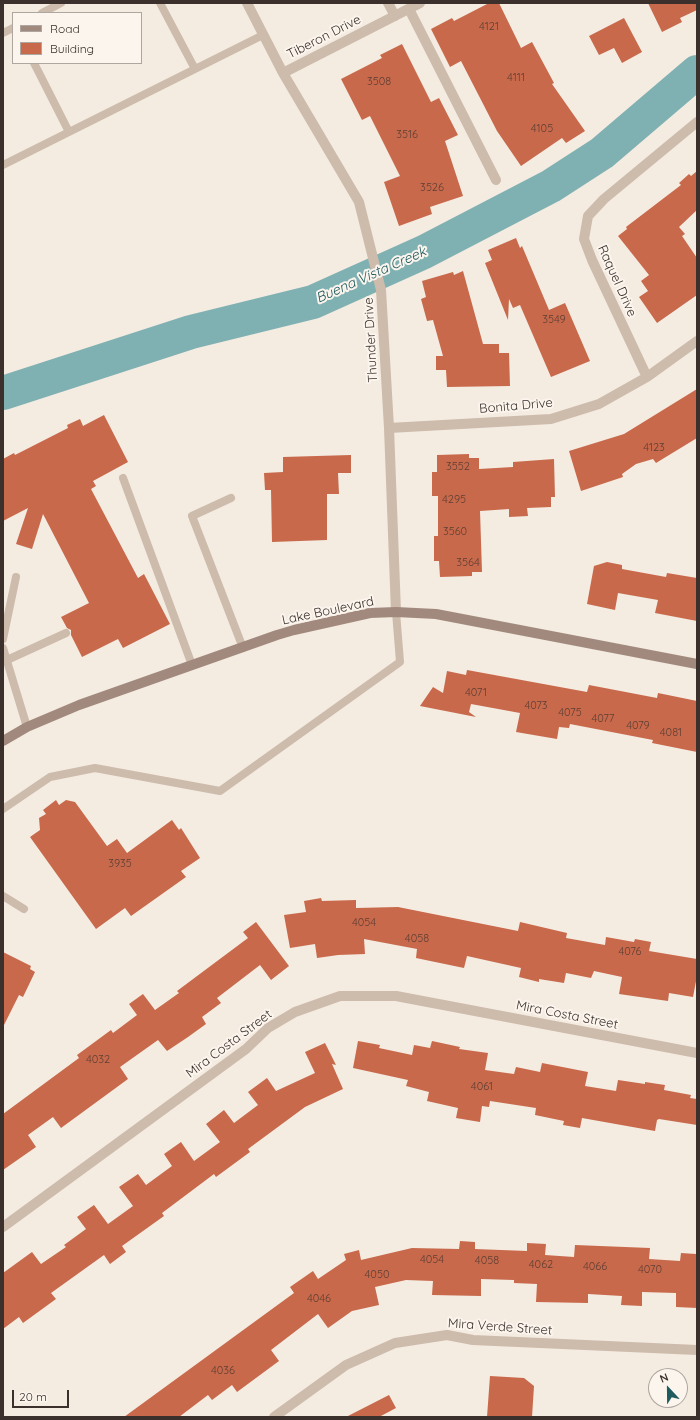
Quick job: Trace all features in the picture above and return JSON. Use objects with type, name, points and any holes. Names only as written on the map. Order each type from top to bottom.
[{"type":"main road","name":"Lake Boulevard","points":[[3,741],[27,727],[79,705],[192,665],[294,630],[370,613],[396,612],[436,614],[697,664]]},
{"type":"street","name":"Thunder Drive","points":[[247,3],[283,73],[358,202],[381,290],[389,428],[396,612]]},
{"type":"street","points":[[388,3],[396,16]]},
{"type":"street","name":"Tiberon Drive","points":[[283,73],[420,3]]},
{"type":"street","points":[[409,9],[496,180]]},
{"type":"street","name":"Raquel Drive","points":[[647,377],[592,260],[584,238],[588,216],[604,199],[697,122]]},
{"type":"street","name":"Bonita Drive","points":[[389,428],[551,419],[599,404],[647,377],[697,341]]},
{"type":"street","name":"Mira Costa Street","points":[[3,1227],[246,1049],[268,1028],[295,1012],[340,996],[396,996],[697,1053]]},
{"type":"street","name":"Mira Verde Street","points":[[274,1417],[346,1366],[395,1343],[447,1335],[473,1340],[697,1350]]},
{"type":"lane","points":[[44,12],[61,3]]},
{"type":"lane","points":[[160,3],[195,70]]},
{"type":"lane","points":[[3,33],[12,28]]},
{"type":"lane","points":[[3,165],[264,35]]},
{"type":"lane","points":[[35,64],[69,132]]},
{"type":"lane","points":[[123,478],[192,665]]},
{"type":"lane","points":[[231,498],[192,516],[243,648]]},
{"type":"lane","points":[[3,639],[16,577]]},
{"type":"lane","points":[[3,809],[50,777],[96,768],[220,791],[400,662],[396,612]]},
{"type":"lane","points":[[7,660],[66,633]]},
{"type":"lane","points":[[3,648],[27,727]]},
{"type":"lane","points":[[3,896],[24,909]]},
{"type":"building","points":[[489,3],[499,3],[521,48],[532,42],[554,83],[552,84],[585,131],[566,143],[562,138],[521,166],[497,131],[461,61],[450,67],[431,29],[452,18],[454,21]]},
{"type":"building","points":[[648,3],[697,3],[697,10],[680,18],[682,22],[662,32]]},
{"type":"building","points":[[624,18],[642,52],[622,63],[614,48],[599,55],[589,36]]},
{"type":"building","points":[[402,44],[431,102],[439,98],[458,135],[445,141],[463,196],[430,207],[432,214],[399,226],[384,182],[400,176],[370,116],[362,120],[341,79],[382,58],[380,55]]},
{"type":"building","points":[[697,171],[697,210],[679,227],[685,234],[682,236],[697,258],[697,295],[657,323],[639,297],[648,291],[641,281],[649,275],[618,236],[627,229],[626,227],[681,185],[679,183],[689,174],[691,176]]},
{"type":"building","points":[[516,238],[520,248],[522,246],[549,310],[565,303],[590,361],[551,377],[520,305],[513,308],[509,299],[508,320],[485,263],[492,260],[488,250]]},
{"type":"building","points":[[463,271],[483,344],[499,344],[499,353],[509,353],[510,386],[447,387],[446,370],[436,370],[436,356],[443,356],[433,320],[427,321],[421,299],[426,297],[422,281],[453,272],[454,275]]},
{"type":"building","points":[[697,389],[697,438],[656,463],[653,459],[636,464],[622,474],[623,477],[581,491],[569,451],[624,434]]},
{"type":"building","points":[[104,415],[128,462],[93,481],[96,486],[91,489],[138,578],[144,574],[170,624],[123,648],[118,639],[82,657],[71,635],[71,630],[67,628],[61,617],[89,603],[43,514],[32,549],[16,544],[28,508],[3,521],[3,459],[14,453],[15,455],[68,428],[67,425],[80,419],[83,426]]},
{"type":"building","points":[[469,454],[469,458],[479,458],[479,469],[513,467],[513,462],[554,459],[555,497],[551,497],[551,507],[527,508],[528,516],[509,517],[509,509],[480,511],[482,572],[472,572],[472,576],[440,577],[439,561],[434,561],[434,536],[438,536],[438,496],[432,496],[432,472],[437,472],[437,455]]},
{"type":"building","points":[[351,455],[351,473],[338,473],[339,494],[327,494],[327,540],[272,542],[271,490],[265,490],[264,473],[283,472],[283,457]]},
{"type":"building","points":[[607,562],[622,565],[622,569],[666,577],[667,573],[697,578],[697,621],[655,613],[658,600],[618,593],[615,610],[587,604],[594,566]]},
{"type":"building","points":[[467,670],[587,692],[589,685],[657,698],[658,693],[697,701],[697,752],[652,743],[653,740],[570,724],[569,728],[559,727],[557,739],[516,732],[520,713],[471,704],[469,712],[476,717],[420,706],[433,687],[443,693],[447,671],[466,675]]},
{"type":"building","points":[[56,800],[59,805],[66,800],[75,802],[107,846],[117,839],[127,853],[172,820],[179,830],[181,828],[200,858],[181,871],[186,877],[131,916],[125,908],[96,929],[30,837],[40,830],[39,818],[46,814],[43,810]]},
{"type":"building","points":[[321,898],[322,901],[356,900],[356,908],[398,907],[518,931],[520,922],[567,933],[566,938],[605,945],[606,937],[634,942],[635,939],[651,942],[649,951],[697,959],[697,976],[693,997],[669,993],[668,1001],[619,994],[622,977],[594,971],[591,978],[566,973],[564,983],[539,979],[539,982],[519,977],[521,968],[467,956],[464,968],[416,958],[417,949],[364,939],[365,954],[338,955],[317,958],[315,944],[290,948],[284,915],[306,912],[304,901]]},
{"type":"building","points":[[256,922],[289,966],[271,980],[260,965],[217,998],[221,1003],[202,1017],[206,1024],[167,1051],[158,1040],[120,1067],[128,1079],[61,1128],[53,1117],[28,1135],[36,1147],[3,1170],[3,1114],[79,1058],[77,1055],[111,1030],[113,1033],[137,1015],[129,1004],[143,994],[155,1010],[179,993],[177,991],[248,938],[243,932]]},
{"type":"building","points":[[3,952],[31,966],[30,969],[35,972],[23,997],[19,995],[3,1027]]},
{"type":"building","points":[[358,1041],[380,1045],[379,1048],[412,1055],[414,1045],[430,1048],[432,1041],[460,1047],[459,1049],[488,1053],[485,1070],[514,1074],[516,1067],[540,1072],[542,1063],[588,1072],[585,1086],[616,1091],[618,1080],[665,1085],[664,1090],[691,1095],[690,1098],[697,1099],[697,1125],[659,1119],[657,1120],[655,1131],[582,1118],[580,1128],[563,1125],[564,1121],[535,1115],[536,1108],[490,1101],[489,1107],[482,1106],[480,1122],[456,1118],[458,1108],[427,1101],[429,1092],[406,1086],[408,1080],[353,1068]]},
{"type":"building","points":[[325,1043],[336,1065],[332,1064],[343,1089],[305,1107],[248,1149],[250,1152],[216,1177],[214,1174],[162,1213],[164,1216],[122,1246],[126,1252],[110,1264],[104,1255],[51,1293],[56,1299],[23,1323],[19,1317],[3,1329],[3,1273],[32,1252],[41,1264],[66,1247],[64,1245],[86,1229],[77,1217],[94,1205],[108,1224],[133,1206],[119,1187],[138,1174],[146,1185],[172,1166],[164,1154],[181,1142],[194,1161],[220,1142],[206,1124],[224,1110],[234,1123],[258,1105],[248,1092],[267,1078],[276,1091],[315,1073],[305,1052]]},
{"type":"building","points":[[460,1241],[475,1242],[475,1249],[527,1251],[527,1243],[546,1244],[545,1255],[574,1257],[575,1245],[650,1248],[649,1259],[680,1261],[681,1253],[696,1254],[697,1308],[676,1307],[676,1293],[642,1292],[642,1306],[621,1305],[622,1296],[588,1294],[588,1303],[536,1302],[537,1284],[514,1283],[514,1280],[481,1279],[481,1296],[432,1295],[433,1281],[406,1280],[375,1287],[379,1305],[352,1311],[328,1328],[318,1314],[271,1350],[279,1361],[237,1392],[232,1385],[212,1400],[208,1395],[179,1417],[124,1417],[294,1293],[290,1287],[313,1271],[318,1279],[346,1260],[344,1254],[359,1250],[361,1260],[412,1248],[459,1249]]},
{"type":"building","points":[[490,1376],[524,1378],[534,1386],[532,1417],[487,1417]]},
{"type":"building","points":[[389,1395],[396,1408],[379,1417],[346,1417]]},
{"type":"waterway","name":"Buena Vista Creek","points":[[3,393],[191,332],[313,302],[424,252],[551,186],[602,153],[697,72]]}]
